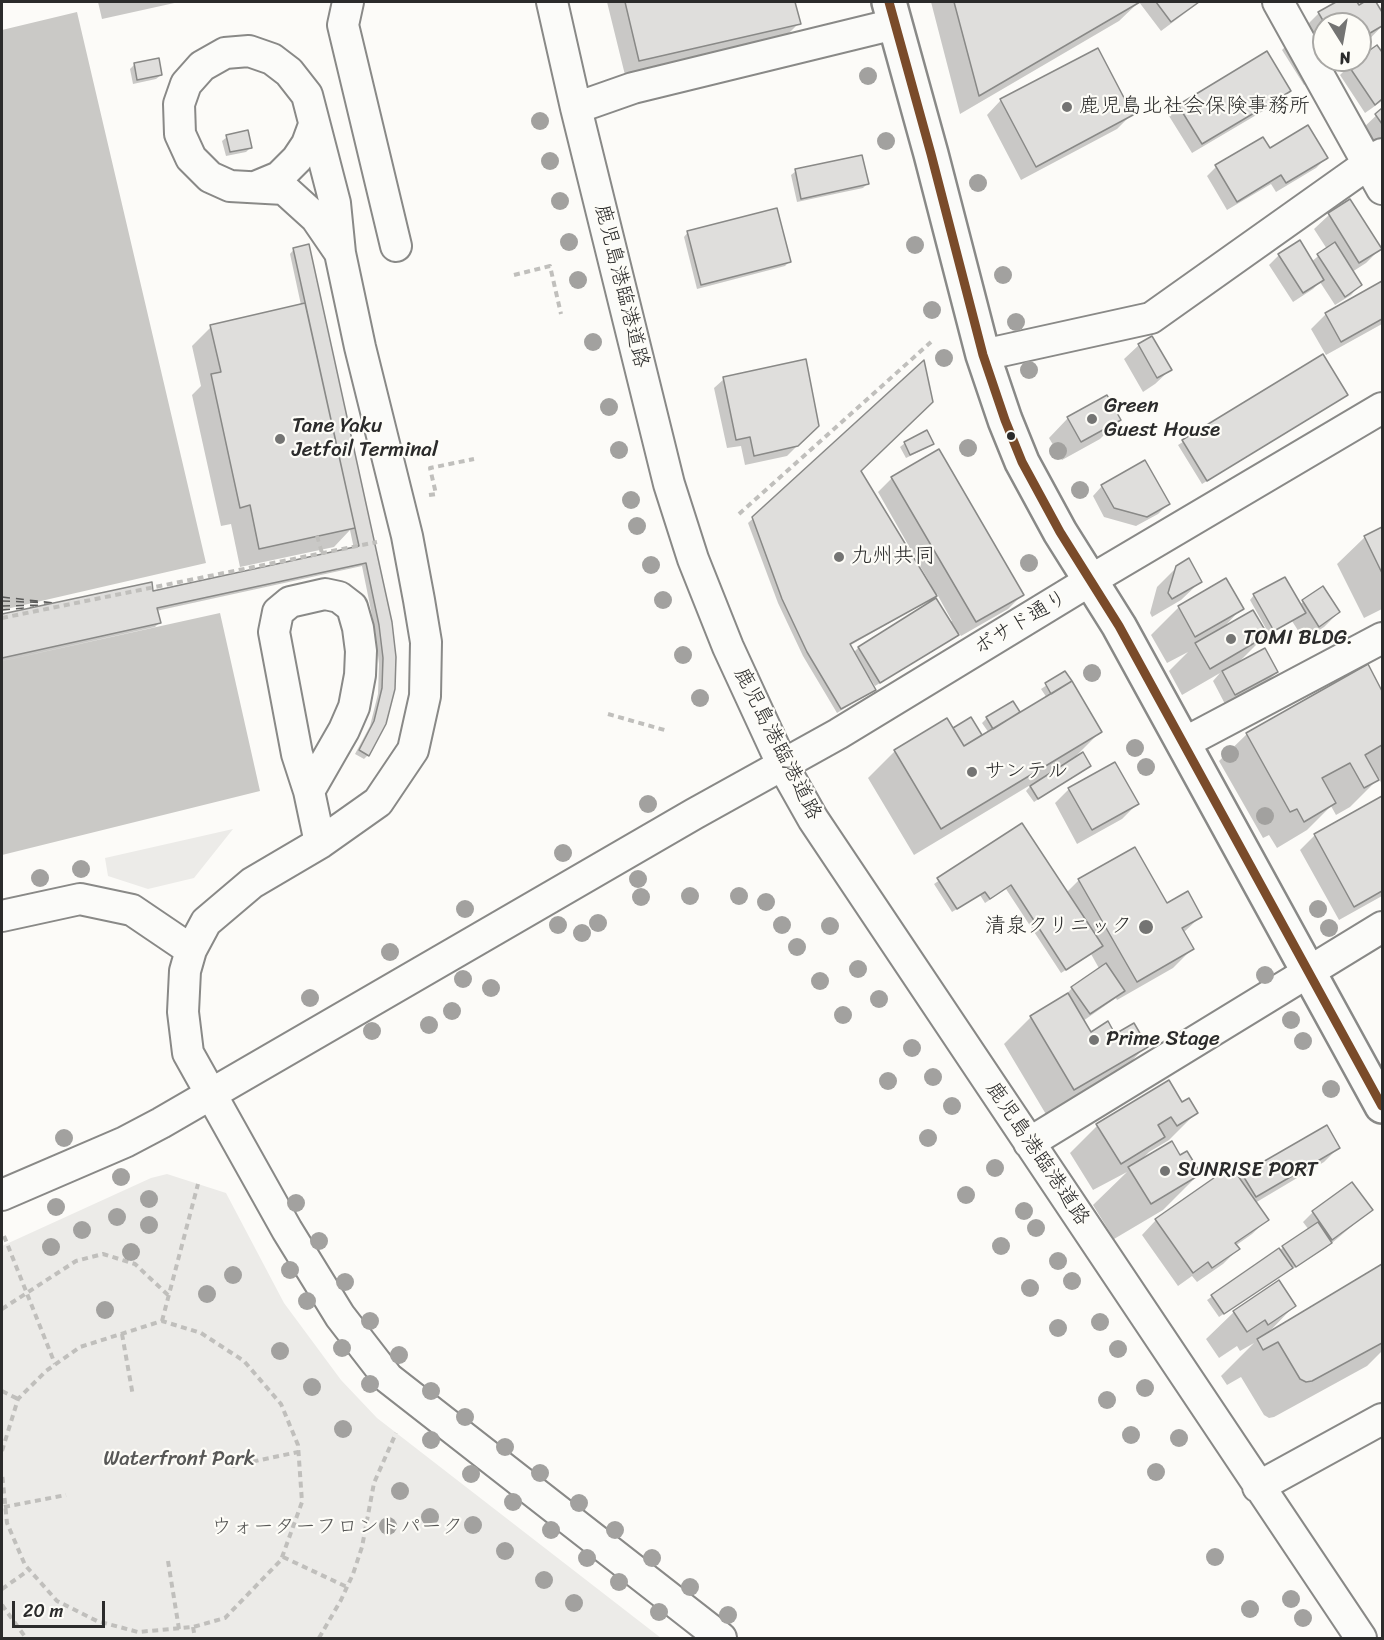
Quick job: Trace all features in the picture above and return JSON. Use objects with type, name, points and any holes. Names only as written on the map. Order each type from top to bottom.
[{"type":"main road","points":[[892,13],[983,355],[1022,462],[1041,501],[1119,626],[1383,1106]]},
{"type":"street","points":[[348,2],[344,25],[396,246]]},
{"type":"street","name":"鹿児島港臨港道路","points":[[552,2],[669,484],[693,559],[728,647],[782,764],[813,819],[1361,1638]]},
{"type":"street","points":[[1278,2],[1375,159],[1383,189]]},
{"type":"street","points":[[576,108],[633,88],[892,13]]},
{"type":"street","points":[[340,253],[316,218],[284,189],[230,186],[210,177],[191,158],[180,134],[179,105],[186,84],[202,66],[225,53],[249,51],[272,59],[289,72],[307,95],[334,203],[340,253],[360,347],[407,536],[426,642],[425,696],[413,750],[378,802],[320,843],[252,883],[206,922],[191,950],[185,971],[183,1012],[188,1053],[287,1230],[340,1316],[388,1378],[721,1638]]},
{"type":"street","points":[[255,187],[279,177],[297,159],[307,144],[314,125]]},
{"type":"street","points":[[983,355],[1151,318],[1375,159]]},
{"type":"street","name":"ボサド通り","points":[[2,1195],[125,1142],[211,1094],[782,764],[838,734],[1091,580],[1383,408]]},
{"type":"street","points":[[309,791],[345,730],[354,707],[360,675],[361,651],[352,607],[339,597],[325,594],[290,602],[278,612],[274,632],[297,754],[309,791],[320,843]]},
{"type":"street","points":[[1184,742],[1383,638]]},
{"type":"street","points":[[2,916],[80,899],[132,910],[191,950]]},
{"type":"street","points":[[1029,1143],[1383,927]]},
{"type":"street","points":[[1258,1487],[1383,1419]]},
{"type":"path","points":[[514,275],[550,266],[561,314]]},
{"type":"path","points":[[739,514],[931,342]]},
{"type":"path","points":[[436,494],[430,468],[474,459]]},
{"type":"path","points":[[317,536],[322,553]]},
{"type":"path","points":[[2,618],[407,536]]},
{"type":"path","points":[[608,714],[668,731]]},
{"type":"path","points":[[162,1321],[198,1184]]},
{"type":"path","points":[[4,1236],[55,1364]]},
{"type":"path","points":[[2,1309],[76,1261],[103,1254],[135,1264],[169,1296]]},
{"type":"path","points":[[2,1451],[18,1399],[55,1364],[80,1347],[162,1321],[201,1333],[244,1361],[281,1404],[298,1445],[302,1502],[283,1557],[225,1618],[193,1628],[138,1632],[97,1621],[57,1601],[29,1570],[7,1523],[2,1473]]},
{"type":"path","points":[[122,1334],[133,1396]]},
{"type":"path","points":[[2,1391],[18,1399]]},
{"type":"path","points":[[319,1638],[328,1626],[347,1587],[362,1547],[374,1483],[396,1433]]},
{"type":"path","points":[[232,1466],[298,1452]]},
{"type":"path","points":[[4,1507],[66,1495]]},
{"type":"path","points":[[283,1557],[347,1587]]},
{"type":"path","points":[[168,1561],[178,1629]]},
{"type":"path","points":[[2,1589],[29,1570]]},
{"type":"path","points":[[2,1605],[26,1638]]},
{"type":"path","points":[[193,1628],[195,1638]]},
{"type":"green space","points":[[233,829],[194,878],[148,889],[108,876],[105,858]]},
{"type":"green space","name":"ウォーターフロントパーク","points":[[167,1174],[226,1193],[284,1303],[341,1380],[377,1418],[661,1638],[2,1638],[2,1246],[151,1178]]},
{"type":"shaded area","points":[[77,12],[206,563],[2,610],[2,30]]},
{"type":"shaded area","points":[[220,613],[260,791],[2,855],[2,661]]},
{"type":"building","points":[[625,2],[795,2],[801,24],[639,61]]},
{"type":"building","points":[[954,2],[1140,2],[979,96]]},
{"type":"building","points":[[1156,2],[1199,2],[1171,22]]},
{"type":"building","points":[[1336,2],[1357,2],[1359,5],[1364,2],[1376,2],[1382,12],[1382,26],[1372,32],[1372,12],[1318,12]]},
{"type":"building","points":[[1377,45],[1382,52],[1382,99],[1375,105],[1353,72],[1372,72],[1372,49]]},
{"type":"building","name":"鹿児島北社会保険事務所","points":[[1098,48],[1133,115],[1036,167],[1000,99]]},
{"type":"building","points":[[1267,51],[1291,91],[1202,144],[1178,105]]},
{"type":"building","points":[[159,58],[162,75],[137,80],[134,63]]},
{"type":"building","points":[[1382,108],[1382,124],[1375,114]]},
{"type":"building","points":[[1308,125],[1328,158],[1286,183],[1281,175],[1237,202],[1215,165],[1263,137],[1270,148]]},
{"type":"building","points":[[248,130],[252,148],[230,152],[226,135]]},
{"type":"building","points":[[862,155],[869,184],[801,199],[795,169]]},
{"type":"building","points":[[1350,199],[1382,249],[1359,263],[1328,213]]},
{"type":"building","points":[[777,208],[791,262],[701,285],[687,231]]},
{"type":"building","points":[[1300,240],[1324,280],[1303,293],[1278,254]]},
{"type":"building","points":[[1335,242],[1362,285],[1345,297],[1317,254]]},
{"type":"building","points":[[309,244],[392,622],[396,657],[395,689],[386,724],[369,756],[359,750],[374,721],[382,688],[383,658],[379,625],[366,563],[157,608],[161,623],[2,658],[2,614],[152,582],[153,591],[359,546],[293,248]]},
{"type":"building","points":[[1382,281],[1382,319],[1341,342],[1325,313]]},
{"type":"building","name":"Tane Yaku Jetfoil Terminal","points":[[305,303],[355,528],[259,549],[250,505],[240,508],[211,374],[221,372],[210,325]]},
{"type":"building","points":[[1152,336],[1172,370],[1157,378],[1138,344]]},
{"type":"building","points":[[1323,354],[1348,395],[1207,481],[1182,440]]},
{"type":"building","points":[[806,359],[819,426],[798,446],[754,456],[750,437],[736,440],[723,377]]},
{"type":"building","name":"九州共同","points":[[924,360],[933,402],[861,471],[937,596],[850,644],[876,690],[841,709],[807,652],[782,599],[752,517]]},
{"type":"building","points":[[1107,395],[1121,420],[1081,442],[1067,417]]},
{"type":"building","points":[[927,430],[934,444],[910,455],[904,442]]},
{"type":"building","points":[[939,449],[1024,595],[976,622],[891,477]]},
{"type":"building","points":[[1145,460],[1170,504],[1147,517],[1114,508],[1101,485]]},
{"type":"building","points":[[1382,527],[1382,573],[1364,536]]},
{"type":"building","points":[[1189,558],[1202,582],[1172,599],[1168,593],[1176,566]]},
{"type":"building","points":[[1285,577],[1306,613],[1274,631],[1253,594]]},
{"type":"building","points":[[1226,578],[1244,609],[1195,637],[1178,606]]},
{"type":"building","points":[[1323,586],[1340,612],[1319,627],[1302,600]]},
{"type":"building","points":[[936,598],[959,635],[880,683],[858,647]]},
{"type":"building","name":"TOMI BLDG.","points":[[1253,610],[1268,635],[1210,669],[1195,643]]},
{"type":"building","points":[[1265,648],[1278,672],[1235,695],[1222,671]]},
{"type":"building","points":[[1368,664],[1382,691],[1382,745],[1365,755],[1379,780],[1364,788],[1350,763],[1322,778],[1336,803],[1304,822],[1297,809],[1290,812],[1246,733]]},
{"type":"building","points":[[1065,671],[1072,681],[1051,694],[1045,683]]},
{"type":"building","name":"サンテル","points":[[1072,681],[1102,732],[941,829],[894,750],[947,718],[964,746]]},
{"type":"building","points":[[1013,701],[1020,712],[993,729],[986,717]]},
{"type":"building","points":[[971,717],[982,735],[964,746],[953,728]]},
{"type":"building","points":[[1083,752],[1091,766],[1038,799],[1030,786]]},
{"type":"building","points":[[1115,762],[1139,804],[1092,830],[1068,788]]},
{"type":"building","points":[[1382,796],[1382,891],[1354,907],[1314,834]]},
{"type":"building","points":[[1022,823],[1103,946],[1066,970],[1011,885],[990,899],[985,892],[957,909],[937,878]]},
{"type":"building","points":[[1135,847],[1167,903],[1188,891],[1202,917],[1182,928],[1194,949],[1137,982],[1078,879]]},
{"type":"building","points":[[1106,963],[1125,991],[1090,1014],[1071,987]]},
{"type":"building","name":"Prime Stage","points":[[1068,993],[1091,1032],[1108,1021],[1115,1034],[1134,1023],[1148,1047],[1074,1090],[1030,1016]]},
{"type":"building","points":[[1169,1080],[1182,1102],[1189,1098],[1198,1113],[1177,1126],[1171,1117],[1158,1125],[1165,1137],[1121,1164],[1096,1124]]},
{"type":"building","points":[[1327,1125],[1340,1148],[1256,1197],[1242,1174]]},
{"type":"building","name":"SUNRISE PORT","points":[[1172,1141],[1180,1155],[1187,1151],[1201,1174],[1151,1204],[1128,1167]]},
{"type":"building","points":[[1231,1166],[1269,1220],[1235,1243],[1240,1249],[1212,1268],[1208,1262],[1193,1273],[1155,1219]]},
{"type":"building","points":[[1352,1182],[1373,1210],[1332,1240],[1312,1211]]},
{"type":"building","points":[[1318,1222],[1332,1243],[1296,1267],[1282,1246]]},
{"type":"building","points":[[1279,1248],[1293,1268],[1224,1314],[1211,1295]]},
{"type":"building","points":[[1382,1264],[1382,1343],[1312,1381],[1306,1382],[1300,1379],[1278,1342],[1263,1350],[1257,1339]]},
{"type":"building","points":[[1279,1280],[1296,1306],[1268,1325],[1265,1320],[1247,1332],[1233,1311]]},
{"type":"ferry route","points":[[2,597],[55,603]]},
{"type":"ferry route","points":[[2,601],[52,603]]},
{"type":"ferry route","points":[[2,606],[46,605]]},
{"type":"ferry route","points":[[2,610],[34,607]]},
{"type":"transit line","points":[[889,2],[983,355],[1022,462],[1060,532],[1119,626],[1382,1106]]},
{"type":"place","name":"鹿児島北社会保険事務所","points":[[1067,107]]},
{"type":"place","name":"Green Guest House","points":[[1092,419]]},
{"type":"place","name":"Tane Yaku Jetfoil Terminal","points":[[280,439]]},
{"type":"place","name":"九州共同","points":[[839,557]]},
{"type":"place","name":"TOMI BLDG.","points":[[1231,639]]},
{"type":"place","name":"サンテル","points":[[972,772]]},
{"type":"place","name":"清泉クリニック","points":[[1146,927]]},
{"type":"place","name":"Prime Stage","points":[[1094,1040]]},
{"type":"place","name":"SUNRISE PORT","points":[[1165,1171]]},
{"type":"park label","name":"Waterfront Park","points":[[179,1460]]}]
